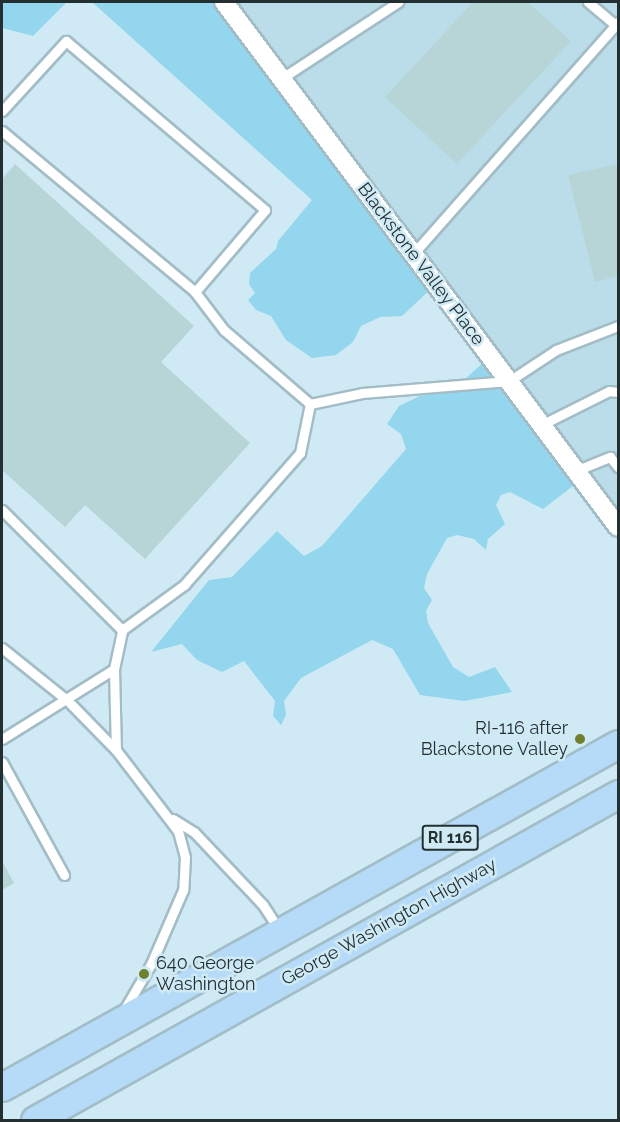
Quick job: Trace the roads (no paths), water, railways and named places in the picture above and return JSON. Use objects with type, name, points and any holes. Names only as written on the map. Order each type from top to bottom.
[{"type":"main road","name":"RI 116","points":[[2,1087],[618,744]]},
{"type":"main road","name":"George Washington Highway","points":[[34,1120],[618,794]]},
{"type":"main road","points":[[281,932],[303,971]]},
{"type":"street","name":"Blackstone Valley Place","points":[[224,2],[618,527]]},
{"type":"lane","points":[[282,78],[398,2]]},
{"type":"lane","points":[[413,254],[617,24],[588,2]]},
{"type":"lane","points":[[2,111],[66,41],[265,210],[195,292]]},
{"type":"lane","points":[[2,132],[195,292],[224,330],[309,404]]},
{"type":"lane","points":[[309,404],[362,393],[509,381],[556,350],[618,326]]},
{"type":"lane","points":[[542,424],[609,391],[618,392]]},
{"type":"lane","points":[[116,750],[114,669],[122,630],[184,585],[300,453],[309,404]]},
{"type":"lane","points":[[575,471],[610,457],[618,467]]},
{"type":"lane","points":[[2,510],[122,630]]},
{"type":"lane","points":[[2,648],[68,701],[116,750],[173,819],[194,831],[263,905],[281,932]]},
{"type":"lane","points":[[2,740],[68,701],[114,669]]},
{"type":"lane","points":[[2,762],[64,875]]},
{"type":"lane","points":[[108,1028],[142,981],[183,890],[185,856],[173,819]]},
{"type":"place","name":"RI-116 after Blackstone Valley","points":[[580,739]]},
{"type":"place","name":"640 George Washington","points":[[144,974]]}]
